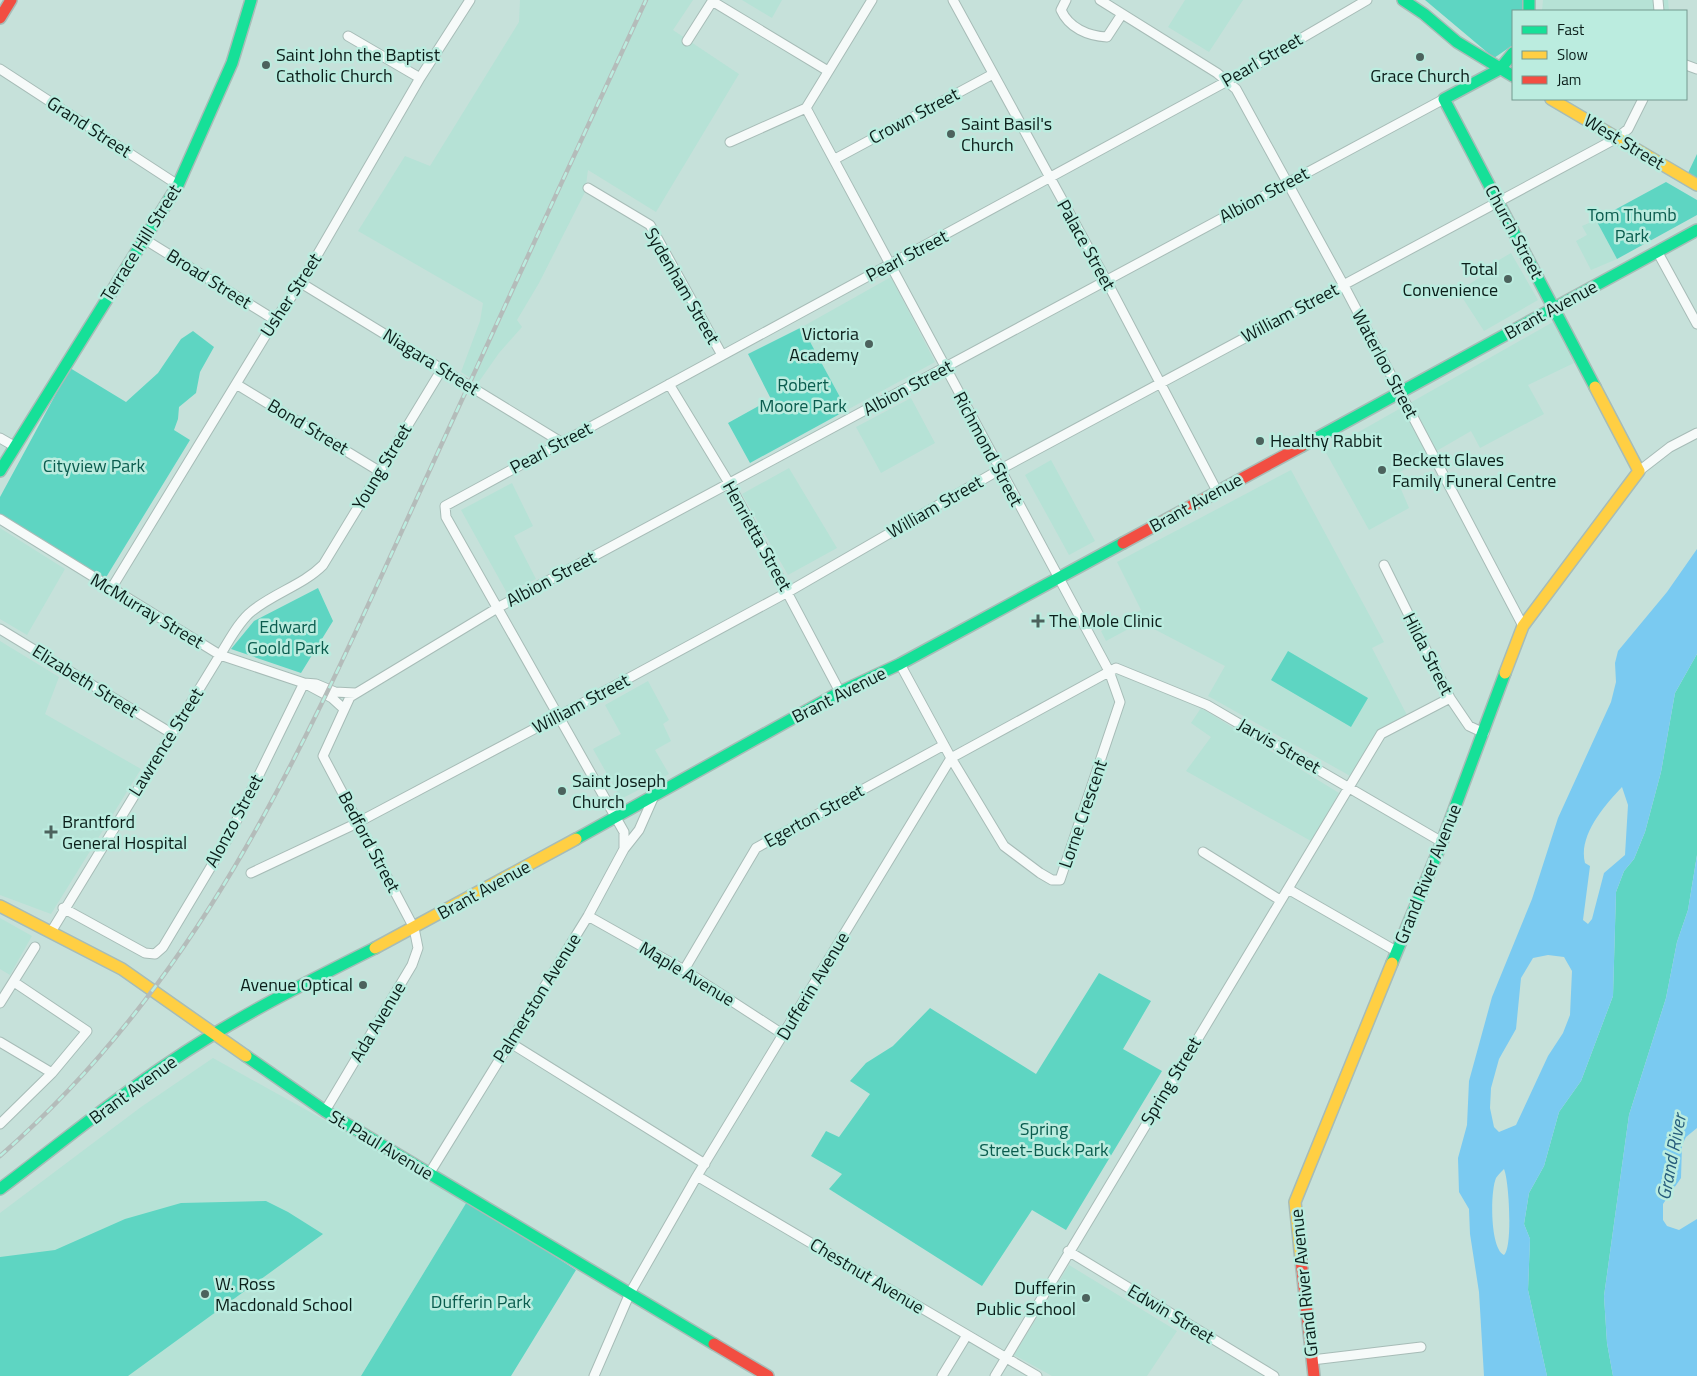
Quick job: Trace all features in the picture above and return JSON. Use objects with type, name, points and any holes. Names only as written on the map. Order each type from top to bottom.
[{"type":"main road","points":[[0,18],[11,0]]},
{"type":"main road","name":"Terrace Hill Street","points":[[0,471],[178,185],[232,63],[251,0]]},
{"type":"main road","points":[[1403,0],[1424,14],[1457,42],[1512,75]]},
{"type":"main road","points":[[1500,69],[1512,54]]},
{"type":"main road","name":"Albion Street","points":[[1444,99],[1500,69]]},
{"type":"main road","name":"Church Street","points":[[1444,99],[1497,203],[1555,308],[1639,472]]},
{"type":"main road","name":"West Street","points":[[1553,100],[1697,186]]},
{"type":"main road","name":"Brant Avenue","points":[[0,1189],[168,1063],[261,1006],[414,928],[840,692],[900,664],[1697,230]]},
{"type":"main road","name":"Grand River Avenue","points":[[1314,1376],[1295,1202],[1442,842],[1523,626],[1639,472]]},
{"type":"main road","name":"St. Paul Avenue","points":[[0,906],[122,969],[325,1111],[767,1376]]},
{"type":"street","name":"Usher Street","points":[[112,589],[275,320],[302,283],[420,78],[470,0]]},
{"type":"street","points":[[688,41],[712,0],[828,71]]},
{"type":"street","points":[[730,142],[806,108],[872,0]]},
{"type":"street","name":"Palace Street","points":[[953,0],[1106,280],[1217,491]]},
{"type":"street","points":[[1066,0],[1061,10],[1066,20],[1092,36],[1107,37],[1122,14]]},
{"type":"street","name":"Waterloo Street","points":[[1100,0],[1217,73],[1236,89],[1286,184],[1343,284],[1523,626]]},
{"type":"street","name":"Pearl Street","points":[[499,607],[446,516],[445,506],[1227,81],[1367,0]]},
{"type":"street","points":[[348,36],[420,78]]},
{"type":"street","name":"Grand Street","points":[[0,69],[178,185]]},
{"type":"street","name":"Crown Street","points":[[835,159],[993,74]]},
{"type":"street","name":"Albion Street","points":[[323,756],[344,709],[354,693],[499,607],[728,483],[945,369],[1106,280],[1444,99]]},
{"type":"street","points":[[1617,138],[1628,129],[1642,100]]},
{"type":"street","name":"Richmond Street","points":[[806,108],[892,264],[945,369],[1058,578]]},
{"type":"street","name":"William Street","points":[[251,873],[355,824],[560,716],[788,592],[999,470],[1617,138]]},
{"type":"street","name":"Sydenham Street","points":[[588,188],[650,225],[722,356]]},
{"type":"street","name":"Broad Street","points":[[144,239],[275,320]]},
{"type":"street","points":[[1658,251],[1697,324]]},
{"type":"street","name":"Niagara Street","points":[[302,283],[561,442]]},
{"type":"street","name":"Young Street","points":[[220,655],[250,612],[316,572],[323,565],[442,369]]},
{"type":"street","name":"Bond Street","points":[[236,384],[379,471]]},
{"type":"street","name":"Henrietta Street","points":[[669,384],[728,483],[840,692]]},
{"type":"street","name":"Grand River Avenue","points":[[1639,472],[1670,447],[1697,433]]},
{"type":"street","points":[[0,438],[14,446]]},
{"type":"street","name":"McMurray Street","points":[[0,519],[220,655],[304,683],[332,698],[344,709]]},
{"type":"street","name":"Hilda Street","points":[[1384,565],[1450,698],[1469,726],[1484,733]]},
{"type":"street","name":"Lorne Crescent","points":[[900,664],[951,758],[1004,846],[1040,873],[1052,880],[1060,880],[1065,872],[1120,702],[1109,671],[1058,578]]},
{"type":"street","points":[[499,607],[624,832],[624,849]]},
{"type":"street","name":"Elizabeth Street","points":[[0,629],[170,734]]},
{"type":"street","name":"Lawrence Street","points":[[50,932],[220,655]]},
{"type":"street","name":"Jarvis Street","points":[[1109,671],[1116,668],[1208,705],[1442,842]]},
{"type":"street","points":[[951,758],[1109,671]]},
{"type":"street","name":"McMurray Street","points":[[304,683],[316,684],[335,692],[354,693]]},
{"type":"street","name":"Alonzo Street","points":[[63,908],[145,953],[155,954],[163,947],[227,840],[304,683]]},
{"type":"street","name":"Spring Street","points":[[995,1376],[1068,1251],[1280,900],[1288,890],[1380,734],[1450,698]]},
{"type":"street","name":"Egerton Street","points":[[684,970],[756,848],[944,745]]},
{"type":"street","name":"Bedford Street","points":[[323,756],[355,824],[414,928]]},
{"type":"street","name":"Dufferin Avenue","points":[[594,1376],[630,1293],[705,1164],[951,758]]},
{"type":"street","name":"Palmerston Avenue","points":[[429,1174],[588,916],[624,849],[639,830],[654,796]]},
{"type":"street","points":[[1203,852],[1280,900]]},
{"type":"street","points":[[1288,890],[1396,951]]},
{"type":"street","name":"Maple Avenue","points":[[588,916],[684,970],[784,1035]]},
{"type":"street","name":"Ada Avenue","points":[[325,1111],[412,965],[418,948],[414,928]]},
{"type":"street","points":[[0,1003],[35,947]]},
{"type":"street","points":[[0,1124],[52,1073],[87,1031],[14,982]]},
{"type":"street","points":[[0,1042],[52,1073]]},
{"type":"street","points":[[509,1042],[705,1164]]},
{"type":"street","name":"Chestnut Avenue","points":[[698,1176],[1037,1376]]},
{"type":"street","name":"Edwin Street","points":[[1068,1251],[1274,1376]]},
{"type":"street","points":[[942,1376],[967,1335]]},
{"type":"street","points":[[1312,1360],[1421,1347]]},
{"type":"shaded area","points":[[520,0],[693,0],[673,30],[739,74],[656,212],[588,170],[585,192],[539,283],[517,320],[522,327],[499,353],[478,383],[461,372],[480,321],[483,303],[358,231],[405,156],[430,166],[519,22]]},
{"type":"shaded area","points":[[742,0],[782,0],[772,18]]},
{"type":"shaded area","points":[[1185,0],[1243,0],[1209,52],[1168,27]]},
{"type":"shaded area","points":[[1543,0],[1668,0],[1669,10],[1542,10]]},
{"type":"shaded area","points":[[1596,220],[1617,259],[1591,270],[1576,241],[1587,235],[1582,226]]},
{"type":"shaded area","points":[[1511,253],[1538,300],[1484,331],[1458,291],[1487,273],[1487,267]]},
{"type":"shaded area","name":"Victoria Academy","points":[[891,277],[935,362],[847,410],[802,327]]},
{"type":"shaded area","points":[[1553,322],[1574,363],[1528,385],[1544,414],[1480,448],[1471,431],[1395,475],[1409,508],[1369,530],[1325,451]]},
{"type":"shaded area","points":[[911,398],[935,443],[881,473],[856,427]]},
{"type":"shaded area","points":[[1051,460],[1095,541],[1069,555],[1025,475]]},
{"type":"shaded area","points":[[789,468],[837,548],[788,575],[742,494]]},
{"type":"shaded area","points":[[1291,470],[1384,642],[1372,648],[1408,717],[1377,736],[1352,777],[1208,696],[1225,666],[1154,629],[1145,620],[1106,641],[1101,631],[1141,610],[1117,562]]},
{"type":"shaded area","points":[[512,483],[533,526],[514,536],[536,579],[507,593],[461,510]]},
{"type":"shaded area","points":[[0,528],[65,569],[27,635],[0,619]]},
{"type":"shaded area","name":"Brantford General Hospital","points":[[0,641],[59,677],[45,714],[141,769],[51,914],[0,895]]},
{"type":"shaded area","points":[[648,681],[669,720],[663,724],[671,741],[655,750],[669,774],[621,799],[593,749],[621,734],[605,705]]},
{"type":"shaded area","points":[[1201,708],[1339,793],[1311,841],[1186,771],[1211,737],[1191,723]]},
{"type":"shaded area","points":[[0,918],[32,936],[10,975],[0,969]]},
{"type":"shaded area","name":"W. Ross Macdonald School","points":[[213,1058],[468,1200],[361,1376],[0,1376],[0,1213],[141,1107]]},
{"type":"shaded area","name":"Dufferin Public School","points":[[1069,1265],[1177,1331],[1147,1376],[1052,1376],[1014,1355]]},
{"type":"green space","points":[[1425,0],[1526,0],[1525,10],[1512,10],[1512,46],[1494,58]]},
{"type":"green space","points":[[1697,154],[1697,178],[1688,173]]},
{"type":"green space","name":"Tom Thumb Park","points":[[1666,182],[1697,200],[1697,215],[1617,259],[1596,220]]},
{"type":"green space","name":"Robert Moore Park","points":[[802,327],[847,410],[750,463],[728,423],[771,399],[748,354]]},
{"type":"green space","name":"Cityview Park","points":[[193,331],[214,347],[200,372],[196,393],[179,407],[178,419],[174,430],[190,440],[105,579],[0,515],[0,497],[70,368],[126,402],[158,373],[181,339]]},
{"type":"green space","name":"Edward Goold Park","points":[[318,588],[333,621],[301,673],[231,649],[254,621]]},
{"type":"green space","points":[[1288,651],[1368,698],[1351,727],[1271,680]]},
{"type":"green space","points":[[1697,654],[1697,855],[1688,910],[1677,942],[1666,998],[1629,1115],[1604,1296],[1607,1343],[1613,1376],[1547,1376],[1528,1290],[1530,1239],[1524,1224],[1529,1193],[1544,1166],[1559,1112],[1581,1081],[1613,996],[1616,892],[1624,871],[1634,859],[1645,832],[1661,772],[1675,693]]},
{"type":"green space","name":"Spring Street-Buck Park","points":[[1099,973],[1151,1001],[1123,1049],[1162,1071],[1066,1230],[1032,1210],[982,1286],[829,1189],[842,1174],[811,1156],[826,1131],[839,1137],[870,1094],[850,1081],[866,1063],[893,1046],[930,1008],[1036,1074]]},
{"type":"green space","name":"Dufferin Park","points":[[468,1200],[576,1270],[511,1376],[361,1376]]},
{"type":"green space","points":[[266,1201],[288,1212],[323,1234],[128,1376],[0,1376],[0,1257],[55,1250],[125,1219],[181,1203]]},
{"type":"water","points":[[1697,549],[1697,654],[1675,693],[1661,772],[1645,832],[1634,859],[1624,871],[1616,892],[1613,996],[1581,1081],[1559,1112],[1544,1166],[1529,1193],[1524,1224],[1530,1239],[1528,1290],[1547,1376],[1484,1376],[1479,1292],[1470,1234],[1469,1209],[1459,1192],[1458,1158],[1467,1125],[1469,1081],[1492,997],[1532,899],[1558,818],[1611,702],[1616,682],[1615,663],[1618,651],[1667,592]],"holes":[[[1622,787],[1628,805],[1625,855],[1604,873],[1592,919],[1588,924],[1583,920],[1590,866],[1585,863],[1585,842],[1594,822]],[[1548,955],[1564,957],[1572,971],[1570,1015],[1563,1033],[1548,1056],[1516,1125],[1499,1132],[1494,1127],[1490,1108],[1491,1088],[1499,1059],[1516,1029],[1521,978],[1533,958]],[[1504,1169],[1509,1213],[1509,1240],[1504,1255],[1499,1251],[1492,1220],[1496,1178]]]},
{"type":"water","name":"Grand River","points":[[1697,855],[1697,1128],[1686,1137],[1682,1145],[1681,1178],[1663,1204],[1663,1220],[1667,1226],[1679,1230],[1697,1219],[1697,1376],[1613,1376],[1607,1343],[1604,1296],[1629,1115],[1666,998],[1677,942],[1688,910]]},
{"type":"railway","points":[[0,1156],[74,1085],[138,1009],[196,929],[247,846],[294,759],[338,670],[646,0]]},
{"type":"traffic: fast","points":[[0,471],[178,185],[232,63],[251,0]]},
{"type":"traffic: fast","points":[[1403,0],[1424,14],[1457,42],[1512,75]]},
{"type":"traffic: fast","points":[[1529,0],[1529,10]]},
{"type":"traffic: fast","points":[[1512,54],[1500,69],[1444,99],[1595,387]]},
{"type":"traffic: fast","points":[[1302,446],[1697,230]]},
{"type":"traffic: fast","points":[[576,839],[840,692],[900,664],[1123,543]]},
{"type":"traffic: fast","points":[[1392,963],[1442,842],[1505,673]]},
{"type":"traffic: fast","points":[[0,1189],[126,1092],[195,1046],[271,1002],[375,948]]},
{"type":"traffic: fast","points":[[246,1056],[325,1111],[714,1344]]},
{"type":"traffic: slow","points":[[1553,100],[1697,185]]},
{"type":"traffic: slow","points":[[1505,673],[1523,626],[1639,471],[1595,387]]},
{"type":"traffic: slow","points":[[375,948],[576,839]]},
{"type":"traffic: slow","points":[[0,906],[122,969],[246,1056]]},
{"type":"traffic: slow","points":[[1301,1260],[1295,1202],[1392,963]]},
{"type":"traffic: jam","points":[[0,18],[11,0]]},
{"type":"traffic: jam","points":[[1123,543],[1302,446]]},
{"type":"traffic: jam","points":[[1301,1260],[1314,1376]]},
{"type":"traffic: jam","points":[[714,1344],[768,1376]]},
{"type":"place","name":"Grace Church","points":[[1420,57]]},
{"type":"place","name":"Saint John the Baptist Catholic Church","points":[[266,65]]},
{"type":"place","name":"Saint Basil's Church","points":[[951,134]]},
{"type":"place","name":"Total Convenience","points":[[1508,279]]},
{"type":"place","name":"Victoria Academy","points":[[869,344]]},
{"type":"place","name":"Healthy Rabbit","points":[[1260,441]]},
{"type":"place","name":"Beckett Glaves Family Funeral Centre","points":[[1382,470]]},
{"type":"place","name":"The Mole Clinic","points":[[1038,621]]},
{"type":"place","name":"Saint Joseph Church","points":[[562,791]]},
{"type":"place","name":"Brantford General Hospital","points":[[51,832]]},
{"type":"place","name":"Avenue Optical","points":[[363,985]]},
{"type":"place","name":"W. Ross Macdonald School","points":[[205,1294]]},
{"type":"place","name":"Dufferin Public School","points":[[1086,1298]]}]
